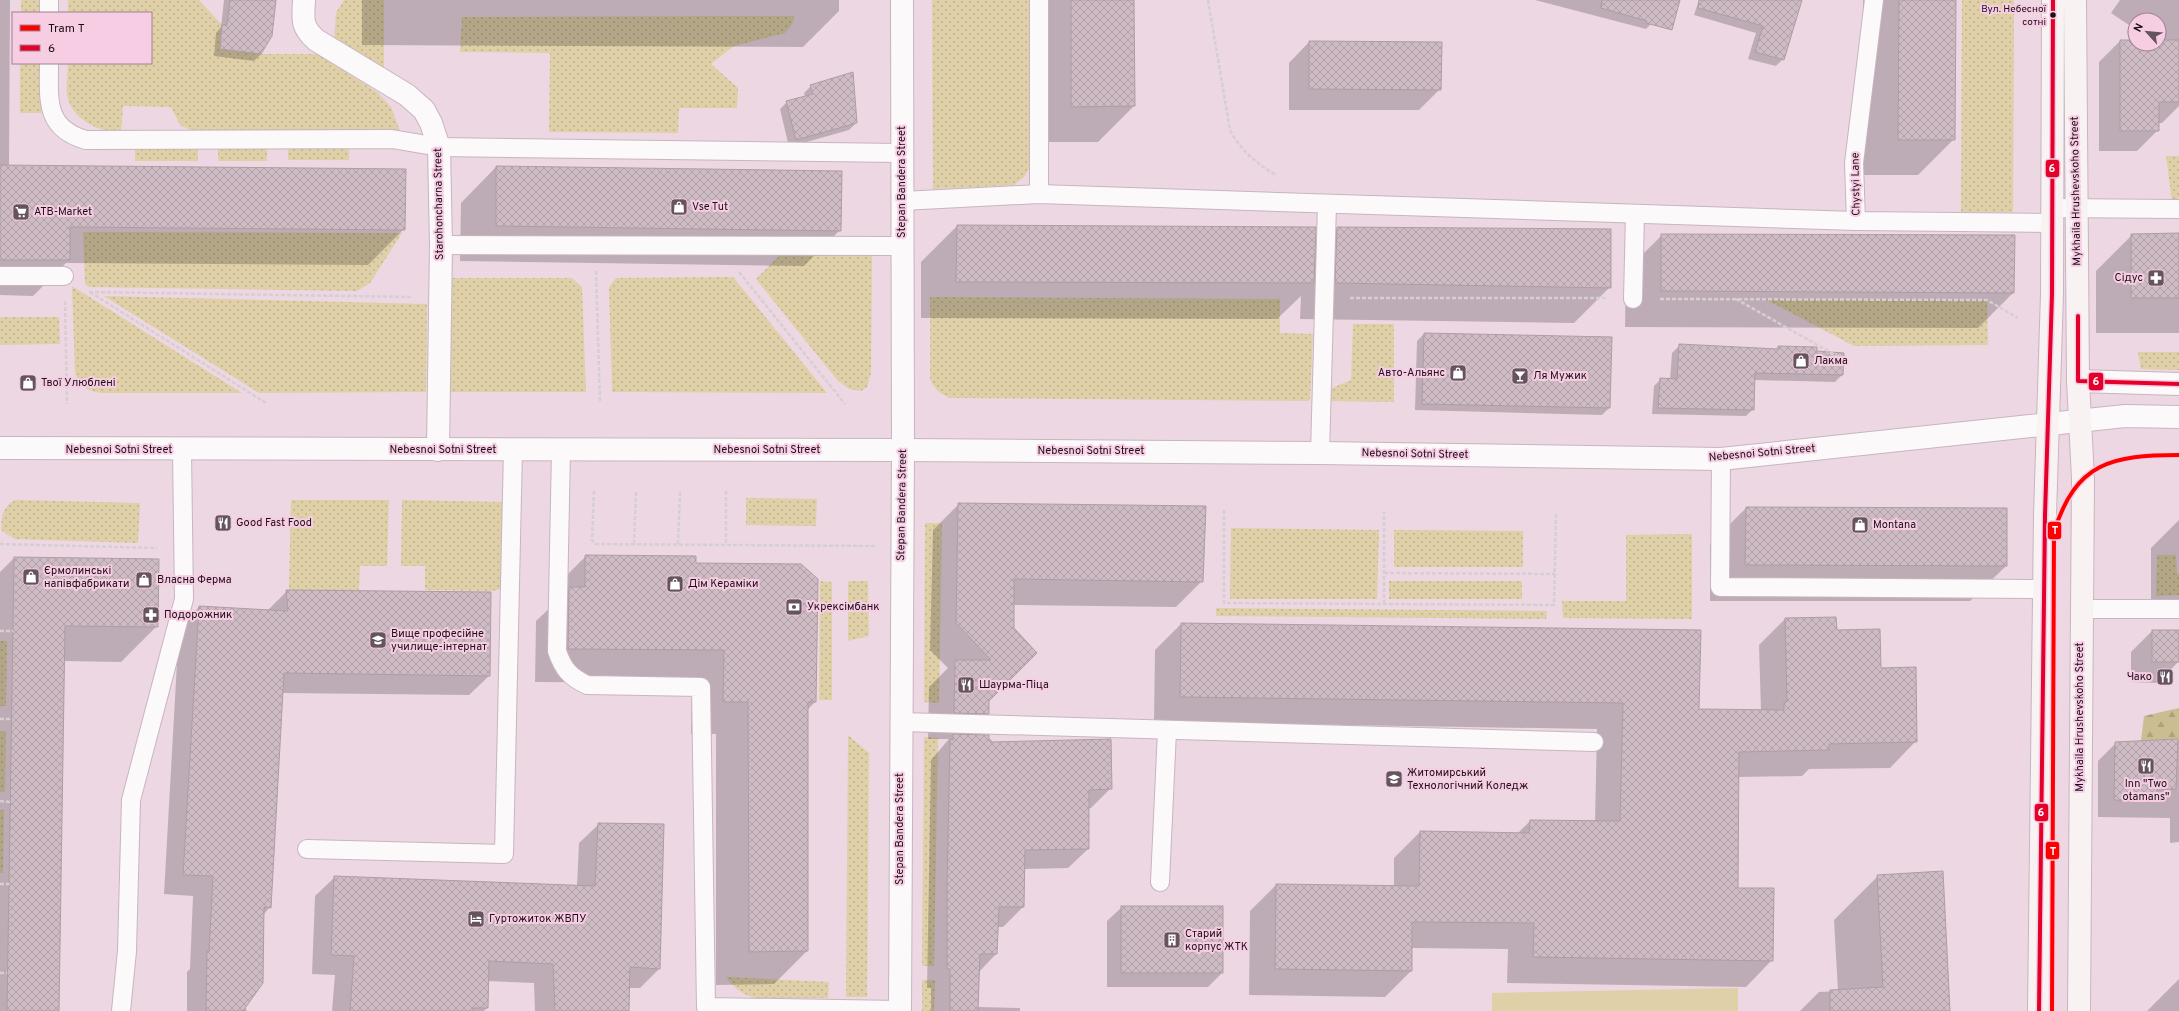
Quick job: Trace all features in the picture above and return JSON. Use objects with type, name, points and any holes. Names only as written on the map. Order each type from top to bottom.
[{"type":"main road","points":[[2039,1011],[2043,589],[2053,216],[2053,0]]},
{"type":"main road","name":"Mykhaila Hrushevskoho Street","points":[[2075,0],[2078,381],[2081,422],[2079,1011]]},
{"type":"street","name":"Starohoncharna Street","points":[[304,0],[303,17],[306,31],[316,40],[408,95],[424,110],[431,123],[439,147],[441,245],[439,297],[438,450]]},
{"type":"street","name":"Stepan Bandera Street","points":[[900,1010],[903,450],[901,153],[902,0]]},
{"type":"street","points":[[2078,381],[2179,384]]},
{"type":"street","name":"Nebesnoi Sotni Street","points":[[0,448],[182,450],[903,450],[1320,453],[1721,459],[2081,422],[2125,416],[2179,417]]},
{"type":"lane","points":[[49,12],[50,0]]},
{"type":"lane","points":[[1039,0],[1039,194]]},
{"type":"lane","name":"Chystyi Lane","points":[[1874,0],[1854,163],[1856,221],[2053,216],[2076,208],[2179,209]]},
{"type":"lane","points":[[49,64],[49,99],[51,111],[57,122],[64,130],[74,136],[86,140],[392,139],[439,147],[901,153]]},
{"type":"lane","points":[[902,201],[1039,194],[1856,221]]},
{"type":"lane","points":[[1320,453],[1327,204]]},
{"type":"lane","points":[[1633,298],[1635,214]]},
{"type":"lane","points":[[441,245],[595,246],[717,244],[902,246]]},
{"type":"lane","points":[[0,276],[64,276]]},
{"type":"lane","points":[[307,849],[504,854],[513,449]]},
{"type":"lane","points":[[121,1011],[127,951],[131,800],[184,599],[182,450]]},
{"type":"lane","points":[[561,450],[557,651],[563,668],[574,680],[586,686],[701,687],[706,1006],[900,1010]]},
{"type":"lane","points":[[1721,459],[1720,587],[2043,589]]},
{"type":"lane","points":[[2081,610],[2179,609]]},
{"type":"lane","points":[[901,722],[1167,731],[1594,742]]},
{"type":"lane","points":[[1160,882],[1167,731]]},
{"type":"path","points":[[1208,0],[1230,130],[1236,141],[1246,152],[1280,177]]},
{"type":"path","points":[[717,244],[845,404]]},
{"type":"path","points":[[595,246],[600,403]]},
{"type":"path","points":[[64,276],[266,403]]},
{"type":"path","points":[[64,276],[67,404]]},
{"type":"path","points":[[89,292],[439,297]]},
{"type":"path","points":[[1325,298],[1987,300],[2018,318]]},
{"type":"path","points":[[1735,299],[1844,360]]},
{"type":"path","points":[[594,491],[592,540],[595,544],[875,546]]},
{"type":"path","points":[[634,544],[636,491]]},
{"type":"path","points":[[678,544],[680,491]]},
{"type":"path","points":[[726,491],[726,545]]},
{"type":"path","points":[[1224,510],[1224,603],[1554,605],[1556,514]]},
{"type":"path","points":[[1384,512],[1384,604]]},
{"type":"path","points":[[0,544],[184,549]]},
{"type":"path","points":[[1384,573],[1555,574]]},
{"type":"path","points":[[0,631],[13,631]]},
{"type":"path","points":[[0,719],[11,719]]},
{"type":"path","points":[[0,801],[10,802]]},
{"type":"path","points":[[0,884],[9,884]]},
{"type":"path","points":[[0,973],[7,973]]},
{"type":"shaded area","points":[[21,0],[42,0],[42,12],[21,12]]},
{"type":"shaded area","points":[[68,0],[199,0],[222,25],[220,49],[262,54],[317,54],[377,92],[391,107],[400,131],[191,130],[180,125],[171,107],[123,106],[121,133],[103,130],[87,122],[74,111],[67,94],[68,64],[152,64],[152,12],[68,12]]},
{"type":"shaded area","points":[[344,0],[384,0],[384,75],[334,44],[336,13]]},
{"type":"shaded area","points":[[932,0],[1032,0],[1031,166],[1024,177],[1014,185],[933,189]]},
{"type":"shaded area","points":[[1962,0],[2014,0],[2013,212],[1961,212]]},
{"type":"shaded area","points":[[794,16],[793,23],[785,33],[734,46],[711,64],[738,88],[737,108],[679,108],[678,133],[549,132],[550,53],[460,52],[462,17]]},
{"type":"shaded area","points":[[20,64],[41,64],[41,113],[20,113]]},
{"type":"shaded area","points":[[135,147],[198,148],[198,161],[135,161]]},
{"type":"shaded area","points":[[218,147],[267,148],[267,161],[218,161]]},
{"type":"shaded area","points":[[288,147],[349,147],[349,160],[288,160]]},
{"type":"shaded area","points":[[2166,156],[2179,156],[2179,202],[2172,202]]},
{"type":"shaded area","points":[[83,232],[402,233],[370,283],[357,291],[89,287],[85,284]]},
{"type":"shaded area","points":[[781,254],[872,256],[871,373],[867,387],[861,391],[849,389],[838,381],[756,279]]},
{"type":"shaded area","points":[[733,277],[827,393],[612,392],[609,287],[616,278]]},
{"type":"shaded area","points":[[450,278],[572,278],[582,287],[586,392],[449,392]]},
{"type":"shaded area","points":[[72,286],[242,393],[101,393],[87,389],[78,381],[75,372]]},
{"type":"shaded area","points":[[104,296],[427,304],[426,392],[259,393]]},
{"type":"shaded area","points":[[930,297],[1280,299],[1280,333],[1313,334],[1310,399],[1308,401],[950,398],[937,390],[930,378]]},
{"type":"shaded area","points":[[1765,299],[1987,300],[1988,345],[1854,346]]},
{"type":"shaded area","points":[[0,317],[59,317],[60,344],[0,345]]},
{"type":"shaded area","points":[[1353,324],[1394,324],[1394,402],[1329,401],[1330,389],[1351,380]]},
{"type":"shaded area","points":[[2138,352],[2179,352],[2179,370],[2141,369]]},
{"type":"shaded area","points":[[746,498],[817,499],[816,526],[746,525]]},
{"type":"shaded area","points":[[16,500],[140,503],[138,543],[15,539],[2,531],[2,517],[3,512],[8,505]]},
{"type":"shaded area","points":[[291,500],[389,500],[387,566],[360,566],[359,590],[289,590]]},
{"type":"shaded area","points":[[402,500],[506,502],[504,588],[492,591],[425,590],[425,566],[401,566]]},
{"type":"shaded area","points":[[925,523],[942,523],[939,703],[924,702]]},
{"type":"shaded area","points":[[1231,528],[1379,530],[1377,599],[1230,599]]},
{"type":"shaded area","points":[[1394,530],[1523,531],[1523,567],[1394,567]]},
{"type":"shaded area","points":[[1692,534],[1692,619],[1563,618],[1562,601],[1626,601],[1626,535]]},
{"type":"shaded area","points":[[2157,555],[2176,555],[2177,574],[2179,574],[2179,595],[2156,596]]},
{"type":"shaded area","points":[[820,581],[832,582],[832,700],[819,700]]},
{"type":"shaded area","points":[[848,581],[868,581],[869,636],[848,641]]},
{"type":"shaded area","points":[[1389,581],[1522,581],[1522,599],[1389,599]]},
{"type":"shaded area","points":[[1216,608],[1547,611],[1546,619],[1216,616]]},
{"type":"shaded area","points":[[0,641],[7,641],[6,706],[0,706]]},
{"type":"shaded area","points":[[0,731],[6,731],[5,792],[0,792]]},
{"type":"shaded area","points":[[848,735],[869,753],[867,997],[846,997]]},
{"type":"shaded area","points":[[924,737],[938,738],[934,966],[922,966]]},
{"type":"shaded area","points":[[0,810],[4,810],[3,873],[0,873]]},
{"type":"shaded area","points":[[726,977],[829,982],[828,998],[755,998],[739,990]]},
{"type":"shaded area","points":[[922,980],[935,980],[934,1011],[922,1011]]},
{"type":"shaded area","points":[[1738,988],[1738,1011],[1492,1011],[1492,993]]},
{"type":"green space","points":[[2179,708],[2179,739],[2141,741],[2144,716]]},
{"type":"building","points":[[230,0],[276,0],[272,36],[261,54],[220,49],[222,25],[227,25]]},
{"type":"building","points":[[1071,0],[1134,0],[1135,106],[1071,107]]},
{"type":"building","points":[[1602,0],[1680,0],[1672,30],[1601,8]]},
{"type":"building","points":[[1699,0],[1802,0],[1784,60],[1755,52],[1763,26],[1698,8]]},
{"type":"building","points":[[1899,0],[1956,0],[1955,140],[1898,140]]},
{"type":"building","points":[[2120,40],[2127,40],[2127,52],[2167,52],[2167,40],[2179,40],[2179,102],[2159,102],[2159,131],[2120,131]]},
{"type":"building","points":[[1309,41],[1442,42],[1441,90],[1309,89]]},
{"type":"building","points":[[853,72],[857,123],[796,140],[786,101],[813,94],[810,85]]},
{"type":"building","points":[[0,165],[406,169],[405,230],[70,227],[70,260],[0,260]]},
{"type":"building","points":[[496,166],[842,171],[841,231],[496,226]]},
{"type":"building","points":[[957,225],[1316,227],[1314,283],[956,282]]},
{"type":"building","points":[[1337,227],[1611,229],[1611,288],[1335,283]]},
{"type":"building","points":[[2179,233],[2179,298],[2131,298],[2131,234]]},
{"type":"building","points":[[1661,234],[2015,235],[2014,293],[1661,291]]},
{"type":"building","points":[[1424,333],[1612,337],[1610,408],[1422,404]]},
{"type":"building","points":[[1679,344],[1778,349],[1778,346],[1817,347],[1817,351],[1844,353],[1843,375],[1755,373],[1754,410],[1658,408],[1660,378],[1677,379]]},
{"type":"building","points":[[958,503],[1206,506],[1203,582],[1014,579],[1014,628],[1037,653],[989,701],[989,714],[954,713],[955,660],[991,660],[956,623]]},
{"type":"building","points":[[1746,507],[2007,508],[2007,566],[1745,565]]},
{"type":"building","points":[[585,555],[696,556],[696,563],[801,564],[818,579],[816,702],[808,702],[808,951],[749,952],[748,702],[723,702],[724,650],[568,649],[569,587],[585,587]]},
{"type":"building","points":[[14,557],[159,559],[158,627],[65,626],[59,1011],[7,1011]]},
{"type":"building","points":[[286,590],[491,592],[490,676],[284,673],[271,908],[264,907],[263,983],[243,1011],[206,1011],[207,951],[209,952],[213,876],[183,875],[199,606],[288,611]]},
{"type":"building","points":[[1836,617],[1837,630],[1880,629],[1881,668],[1916,667],[1917,742],[1829,744],[1829,750],[1739,752],[1738,888],[1774,888],[1773,961],[1533,957],[1534,923],[1412,922],[1412,971],[1275,969],[1276,884],[1419,886],[1420,831],[1529,833],[1530,820],[1620,821],[1623,703],[1180,697],[1181,623],[1701,630],[1699,709],[1784,710],[1784,702],[1787,702],[1785,618]]},
{"type":"building","points":[[2152,630],[2179,630],[2179,662],[2152,662]]},
{"type":"building","points":[[953,734],[989,735],[989,740],[991,740],[991,742],[1111,739],[1112,789],[1089,790],[1089,849],[1025,850],[1024,907],[999,907],[997,954],[980,954],[978,1011],[950,1011],[950,969],[947,969],[947,888],[950,739],[953,740]]},
{"type":"building","name":"Inn \"Two otamans\"","points":[[2178,739],[2176,789],[2157,790],[2157,801],[2114,800],[2115,742]]},
{"type":"building","points":[[598,823],[664,824],[660,969],[630,967],[629,1011],[555,1011],[553,964],[489,961],[488,1008],[473,1008],[473,1011],[350,1011],[354,956],[331,955],[334,876],[595,886]]},
{"type":"building","points":[[1943,871],[1950,1011],[1830,1011],[1830,990],[1883,987],[1877,875]]},
{"type":"building","name":"Старий корпус ЖТК","points":[[1121,906],[1223,906],[1223,973],[1121,973]]},
{"type":"tram line","name":"Т","points":[[2052,1011],[2054,532],[2063,509],[2073,490],[2086,477],[2100,467],[2116,461],[2134,457],[2179,455]]},
{"type":"transit line","name":"6","points":[[2039,1011],[2045,515],[2052,294],[2053,0]]},
{"type":"transit line","name":"6","points":[[2078,316],[2078,381],[2179,384]]},
{"type":"place","name":"Вул. Небесної сотні","points":[[2053,15]]},
{"type":"place","name":"Vse Tut","points":[[679,207]]},
{"type":"place","name":"ATB-Market","points":[[21,212]]},
{"type":"place","name":"Сідус","points":[[2156,278]]},
{"type":"place","name":"Лакма","points":[[1801,361]]},
{"type":"place","name":"Авто-Альянс","points":[[1458,373]]},
{"type":"place","name":"Ля Мужик","points":[[1520,376]]},
{"type":"place","name":"Твої Улюблені","points":[[28,383]]},
{"type":"place","name":"Good Fast Food","points":[[223,523]]},
{"type":"place","name":"Montana","points":[[1860,525]]},
{"type":"place","name":"Єрмолинські напівфабрикати","points":[[31,577]]},
{"type":"place","name":"Власна Ферма","points":[[144,580]]},
{"type":"place","name":"Дім Кераміки","points":[[675,584]]},
{"type":"place","name":"Укрексімбанк","points":[[794,607]]},
{"type":"place","name":"Подорожник","points":[[151,615]]},
{"type":"place","name":"Вище професійне училище-інтернат","points":[[378,640]]},
{"type":"place","name":"Чако","points":[[2165,677]]},
{"type":"place","name":"Шаурма-Піца","points":[[966,685]]},
{"type":"place","name":"Inn \"Two otamans\"","points":[[2146,766]]},
{"type":"place","name":"Житомирський Технологічний Коледж","points":[[1394,779]]},
{"type":"place","name":"Гуртожиток ЖВПУ","points":[[476,919]]},
{"type":"place","name":"Старий корпус ЖТК","points":[[1172,940]]}]
